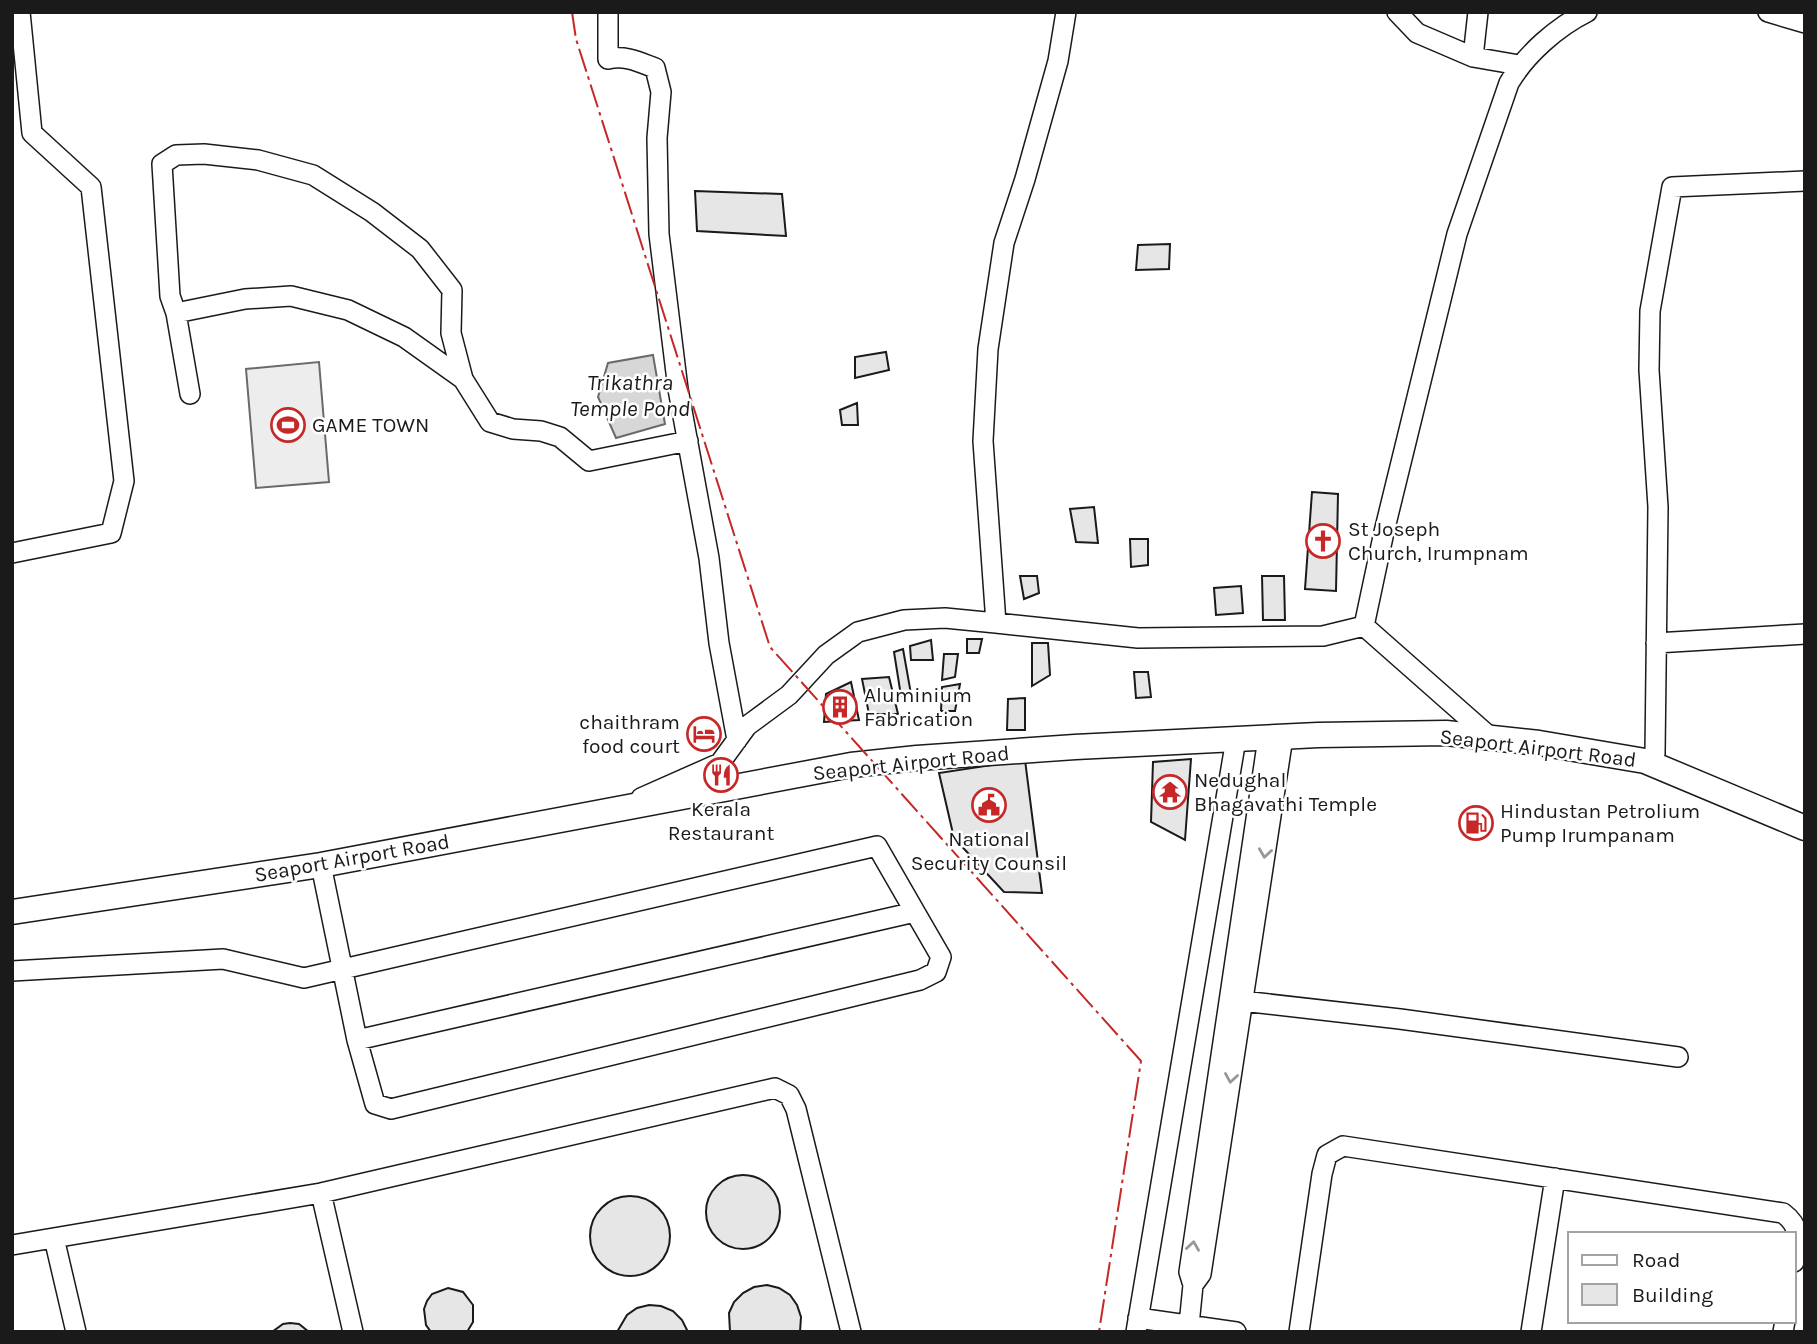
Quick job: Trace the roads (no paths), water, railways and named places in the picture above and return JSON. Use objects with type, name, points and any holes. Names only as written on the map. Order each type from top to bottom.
[{"type":"main road","name":"Seaport Airport Road","points":[[12,912],[321,865],[851,765],[1075,747],[1275,737],[1446,733],[1539,743],[1653,764],[1805,828]]},
{"type":"street","points":[[12,553],[111,533],[124,481],[91,187],[32,133],[20,12]]},
{"type":"street","points":[[608,12],[608,60],[615,57],[630,58],[655,68],[661,92],[657,138],[659,234],[678,389],[709,558],[719,643],[737,740]]},
{"type":"street","points":[[996,623],[983,440],[988,349],[1003,243],[1025,179],[1058,61],[1066,12]]},
{"type":"street","points":[[1397,12],[1417,33],[1474,57],[1519,65]]},
{"type":"street","points":[[1474,57],[1478,12]]},
{"type":"street","points":[[1364,626],[1384,532],[1457,234],[1508,83],[1519,65],[1570,21],[1587,12]]},
{"type":"street","points":[[1768,12],[1805,23]]},
{"type":"street","points":[[190,394],[176,313],[170,296],[162,164],[176,155],[204,154],[258,160],[313,175],[372,212],[420,249],[452,290],[451,333],[463,379],[490,422],[560,437],[589,461],[688,441]]},
{"type":"street","points":[[1653,764],[1658,507],[1649,370],[1650,311],[1672,187],[1805,180]]},
{"type":"street","points":[[176,313],[245,299],[291,296],[348,310],[404,337],[463,379]]},
{"type":"street","points":[[420,348],[451,333]]},
{"type":"street","points":[[613,811],[720,763],[747,726],[789,695],[826,654],[859,632],[904,620],[945,618],[1138,638],[1323,636],[1364,626]]},
{"type":"street","points":[[1364,626],[1491,738]]},
{"type":"street","points":[[1656,643],[1805,634]]},
{"type":"street","points":[[1194,1285],[1189,1272],[1240,975],[1275,737]]},
{"type":"street","points":[[1236,739],[1137,1325],[1189,1325],[1236,1332]]},
{"type":"street","points":[[12,971],[223,958],[304,978],[344,969],[877,846],[941,957],[936,972],[920,980],[391,1109],[375,1104],[357,1040],[344,969],[321,865]]},
{"type":"street","points":[[357,1040],[915,912]]},
{"type":"street","points":[[1189,1325],[1194,1285],[1201,1274],[1242,1001],[1240,975]]},
{"type":"street","points":[[1242,1001],[1400,1019],[1678,1057]]},
{"type":"street","points":[[12,1245],[321,1193],[775,1088],[789,1095],[796,1109],[851,1332]]},
{"type":"street","points":[[1299,1332],[1322,1174],[1327,1155],[1343,1146],[1783,1213],[1793,1220],[1798,1239],[1796,1250]]},
{"type":"street","points":[[1531,1332],[1555,1178]]},
{"type":"street","points":[[321,1193],[353,1332]]},
{"type":"street","points":[[54,1238],[76,1332]]},
{"type":"water","name":"Trikathra Temple Pond","points":[[653,355],[665,424],[616,438],[598,397],[608,363]]},
{"type":"place","name":"GAME TOWN","points":[[288,425]]},
{"type":"place","name":"St Joseph Church, Irumpnam","points":[[1323,541]]},
{"type":"place","name":"Aluminium Fabrication","points":[[840,707]]},
{"type":"place","name":"chaithram food court","points":[[704,734]]},
{"type":"place","name":"Kerala Restaurant","points":[[721,775]]},
{"type":"place","name":"Nedughal Bhagavathi Temple","points":[[1170,792]]},
{"type":"place","name":"National Security Counsil","points":[[989,805]]},
{"type":"place","name":"Hindustan Petrolium Pump Irumpanam","points":[[1476,823]]}]
